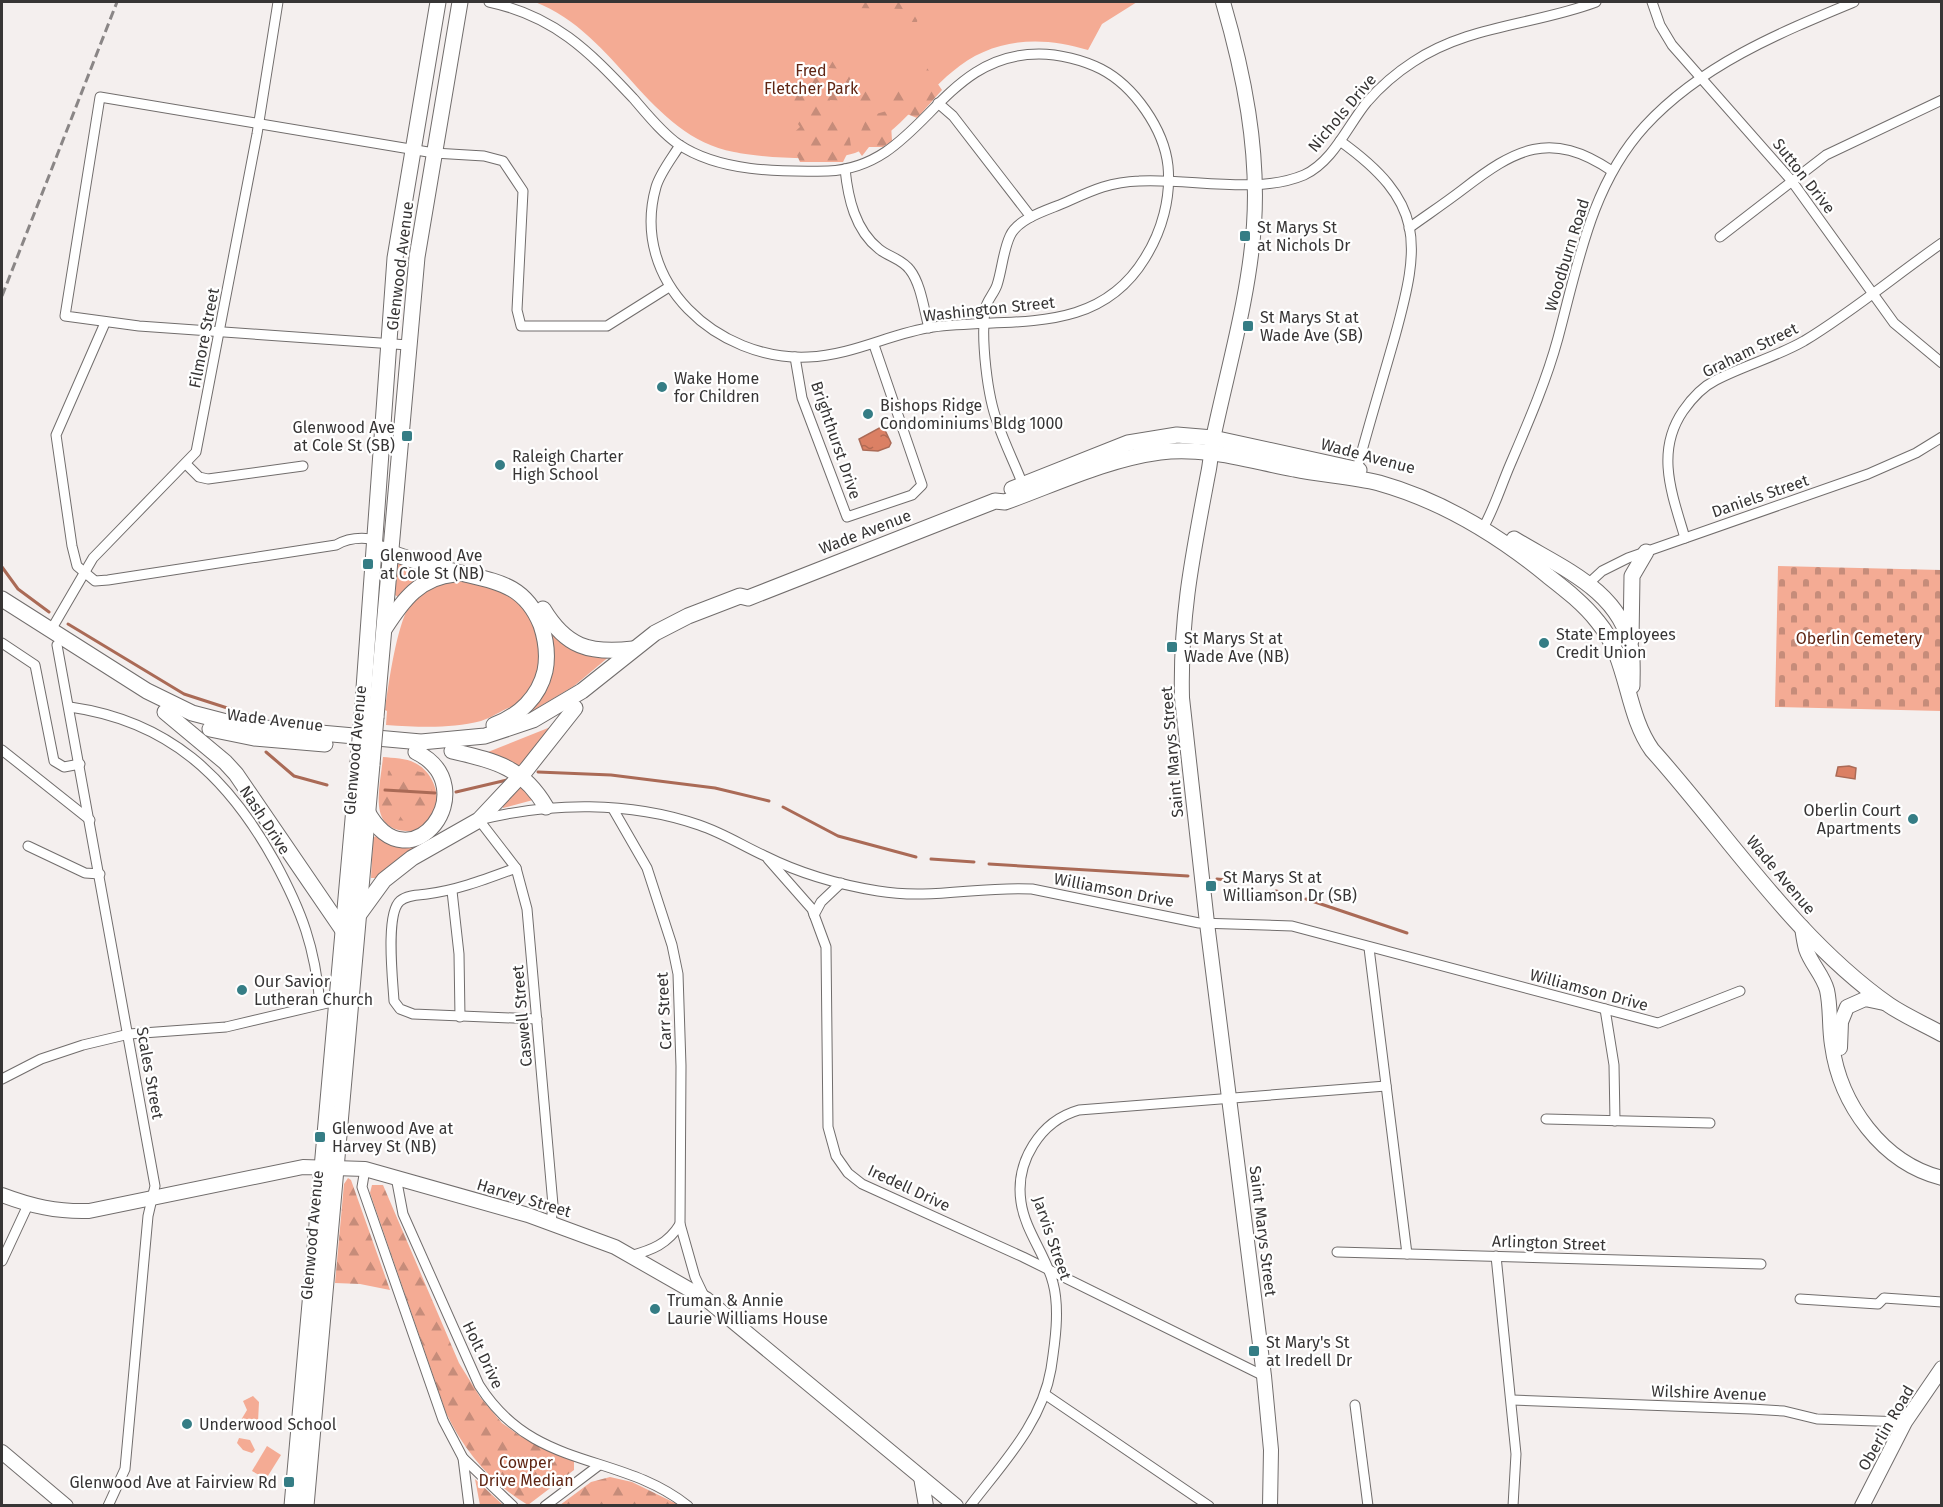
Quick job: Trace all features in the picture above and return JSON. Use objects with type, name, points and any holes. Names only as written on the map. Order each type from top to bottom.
[{"type":"main road","name":"Glenwood Avenue","points":[[369,716],[384,629],[388,344],[395,258],[438,2]]},
{"type":"main road","name":"Glenwood Avenue","points":[[292,1506],[357,918],[354,879],[384,546],[417,257],[460,2]]},
{"type":"main road","name":"Saint Marys Street","points":[[1223,2],[1244,83],[1253,150],[1254,224],[1245,297],[1212,445],[1187,586],[1181,661],[1185,720],[1207,923],[1264,1376],[1270,1450],[1270,1506]]},
{"type":"main road","name":"Wade Avenue","points":[[995,501],[1002,493],[1023,484],[1145,438],[1177,435],[1212,445],[1356,474],[1429,492],[1589,584],[1615,611],[1631,649],[1632,704]]},
{"type":"main road","name":"Wade Avenue","points":[[2,611],[165,712],[231,735],[416,752],[452,751],[509,739],[542,726],[574,708],[661,640],[744,604],[748,598],[995,501],[1005,502],[1073,476],[1141,456],[1212,445]]},
{"type":"main road","name":"Wade Avenue","points":[[1485,525],[1578,601],[1599,623],[1620,663],[1640,730],[1650,747],[1802,927],[1845,969],[1891,1005],[1941,1034]]},
{"type":"main road","points":[[384,546],[464,574],[498,581],[524,599],[540,623],[547,657],[542,680],[529,703],[512,717],[476,730],[468,739]]},
{"type":"main road","points":[[384,546],[492,570],[510,578],[532,594],[558,632],[578,645],[605,651],[633,649]]},
{"type":"main road","points":[[1631,649],[1632,576],[1646,552]]},
{"type":"main road","points":[[1533,564],[1575,585],[1589,584],[1596,601],[1614,628],[1620,663]]},
{"type":"main road","points":[[384,629],[414,590],[439,576],[464,574]]},
{"type":"main road","name":"Wade Avenue","points":[[2,599],[162,699],[192,713],[224,723],[404,741],[468,739],[501,732],[551,711],[582,692],[655,633],[688,616],[740,596],[748,598]]},
{"type":"main road","points":[[357,918],[363,904],[384,880],[412,858],[479,819],[521,776],[574,708]]},
{"type":"main road","points":[[165,712],[225,762],[236,774],[342,929]]},
{"type":"main road","points":[[452,751],[497,761],[521,776],[546,807]]},
{"type":"main road","points":[[411,840],[427,834],[434,827],[445,797],[440,774],[430,761],[416,752]]},
{"type":"main road","name":"Glenwood Avenue","points":[[306,1506],[329,1167],[336,1001],[342,929],[367,811],[365,764]]},
{"type":"main road","points":[[367,811],[374,825],[389,836],[411,840],[423,840],[479,819]]},
{"type":"main road","points":[[354,879],[384,880]]},
{"type":"main road","points":[[1802,927],[1806,950],[1827,992],[1832,1046],[1840,1077],[1859,1116],[1884,1147],[1903,1161],[1941,1179]]},
{"type":"main road","points":[[1840,1077],[1840,1039],[1844,1011],[1850,1004],[1865,999],[1891,1005]]},
{"type":"main road","name":"Harvey Street","points":[[2,1195],[28,1205],[62,1212],[89,1211],[303,1167],[329,1167],[365,1169],[551,1223],[630,1256],[706,1299],[956,1506]]},
{"type":"main road","name":"Oberlin Road","points":[[1862,1506],[1905,1422],[1941,1368]]},
{"type":"main road","points":[[2,1452],[66,1506]]},
{"type":"main road","points":[[921,1477],[926,1506]]},
{"type":"street","name":"Filmore Street","points":[[51,630],[86,575],[93,558],[186,465],[198,448],[258,124],[278,2]]},
{"type":"street","name":"Washington Street","points":[[489,2],[533,15],[576,41],[680,145],[707,158],[756,169],[845,169],[877,159],[900,141],[967,76],[993,62],[1018,54],[1051,54],[1101,69],[1122,83],[1141,105],[1158,132],[1164,148],[1170,182],[1164,218],[1153,246],[1124,286],[1107,300],[1058,318],[929,328],[836,354],[795,357],[752,350],[720,336],[684,306],[669,287],[656,262],[651,218],[657,183],[680,145]]},
{"type":"street","name":"Nichols Drive","points":[[1023,484],[997,422],[988,374],[984,325],[985,307],[996,288],[1010,234],[1031,217],[1110,182],[1254,184],[1282,182],[1311,172],[1340,141],[1368,101],[1390,79],[1441,46],[1469,34],[1548,18],[1596,2]]},
{"type":"street","name":"Sutton Drive","points":[[1652,2],[1660,25],[1672,45],[1791,180],[1902,332],[1941,363]]},
{"type":"street","name":"Woodburn Road","points":[[1485,525],[1538,398],[1585,234],[1612,171],[1646,126],[1702,77],[1775,34],[1854,2]]},
{"type":"street","points":[[408,345],[220,333],[65,316],[100,97],[434,153],[484,156],[503,161],[522,191],[517,310],[521,326],[607,326],[669,287]]},
{"type":"street","points":[[1720,237],[1791,180],[1845,145],[1941,100]]},
{"type":"street","points":[[938,103],[953,116],[1031,217]]},
{"type":"street","points":[[1340,141],[1368,161],[1388,182],[1403,208],[1413,252],[1409,285],[1356,474]]},
{"type":"street","points":[[1409,228],[1497,163],[1516,154],[1538,148],[1560,148],[1590,158],[1612,171]]},
{"type":"street","points":[[845,169],[850,201],[860,225],[875,245],[906,264],[913,273],[929,328]]},
{"type":"street","name":"Graham Street","points":[[1685,538],[1670,486],[1667,461],[1672,431],[1690,400],[1717,379],[1809,338],[1941,243]]},
{"type":"street","points":[[105,322],[56,435],[72,546],[77,566],[86,575],[95,580],[108,580],[336,545],[343,541],[367,538],[384,546]]},
{"type":"street","name":"Brighthurst Drive","points":[[795,357],[802,398],[847,517],[912,495],[922,485],[874,345]]},
{"type":"street","name":"Daniels Street","points":[[1589,584],[1611,565],[1879,470],[1941,437]]},
{"type":"street","points":[[186,465],[199,477],[208,479],[303,466]]},
{"type":"street","points":[[2,643],[35,665],[54,761],[64,767],[80,764]]},
{"type":"street","name":"Scales Street","points":[[57,645],[155,1186],[148,1216],[125,1469],[108,1506]]},
{"type":"street","name":"Nash Drive","points":[[70,707],[95,711],[143,727],[195,758],[218,778],[242,808],[263,840],[297,906],[314,952],[320,1004]]},
{"type":"street","points":[[2,750],[90,820]]},
{"type":"street","name":"Williamson Drive","points":[[479,819],[546,807],[613,809],[647,813],[699,825],[739,842],[766,857],[841,883],[914,895],[944,895],[1007,888],[1032,889],[1207,923],[1276,924],[1658,1023],[1740,991]]},
{"type":"street","name":"Carr Street","points":[[613,809],[647,868],[670,937],[678,974],[681,1066],[680,1224],[695,1277],[706,1299]]},
{"type":"street","name":"Caswell Street","points":[[479,819],[516,868],[527,909],[553,1205],[551,1223]]},
{"type":"street","points":[[28,846],[86,873],[100,873]]},
{"type":"street","name":"Iredell Drive","points":[[766,857],[814,915],[826,947],[828,1126],[836,1156],[848,1173],[862,1184],[1049,1271],[1264,1376]]},
{"type":"street","points":[[516,868],[452,891],[410,896],[399,901],[394,909],[392,935],[394,1001],[400,1009],[413,1014],[537,1019]]},
{"type":"street","points":[[814,915],[820,902],[841,883]]},
{"type":"street","points":[[452,891],[459,954],[460,1017]]},
{"type":"street","points":[[1369,948],[1407,1254]]},
{"type":"street","points":[[2,1079],[41,1059],[83,1045],[129,1034],[226,1027],[336,1001]]},
{"type":"street","points":[[1605,1009],[1614,1065],[1615,1121]]},
{"type":"street","name":"Jarvis Street","points":[[970,1506],[1009,1456],[1046,1395],[1055,1337],[1054,1285],[1021,1202],[1024,1166],[1033,1143],[1047,1126],[1063,1114],[1078,1110],[1386,1086]]},
{"type":"street","points":[[1546,1119],[1710,1124]]},
{"type":"street","points":[[365,1169],[362,1187],[443,1420],[463,1458],[513,1506]]},
{"type":"street","name":"Holt Drive","points":[[396,1177],[403,1214],[479,1385],[489,1402],[522,1432],[550,1448],[664,1491],[688,1506]]},
{"type":"street","points":[[2,1261],[28,1205]]},
{"type":"street","points":[[630,1256],[649,1251],[662,1244],[672,1236],[680,1224]]},
{"type":"street","name":"Arlington Street","points":[[1337,1252],[1761,1264]]},
{"type":"street","points":[[1496,1256],[1516,1454],[1513,1506]]},
{"type":"street","points":[[1800,1299],[1878,1304],[1884,1298],[1941,1302]]},
{"type":"street","points":[[1046,1395],[1209,1506]]},
{"type":"street","name":"Wilshire Avenue","points":[[1512,1400],[1751,1408],[1784,1411],[1817,1419],[1905,1422]]},
{"type":"street","points":[[1355,1405],[1368,1506]]},
{"type":"street","points":[[463,1458],[469,1506]]},
{"type":"street","points":[[545,1506],[598,1466]]},
{"type":"green space","name":"Fred Fletcher Park","points":[[535,2],[1137,2],[1102,24],[1088,50],[1052,42],[1034,41],[1000,46],[983,52],[947,76],[894,129],[872,145],[843,156],[812,158],[746,154],[704,142],[678,126],[655,106],[589,37],[564,17]]},
{"type":"green space","points":[[850,2],[920,2],[922,4],[917,22],[909,22],[905,9],[854,8]]},
{"type":"green space","points":[[839,58],[857,64],[859,78],[872,81],[868,91],[880,94],[881,102],[856,111],[842,101],[830,100],[829,108],[847,120],[851,146],[843,162],[800,162],[789,137],[800,127],[792,115],[791,87],[812,79],[812,66],[817,66],[820,78],[838,92],[848,78],[843,69],[829,68],[829,61]]},
{"type":"green space","points":[[927,68],[942,90],[917,118],[902,112],[891,124],[892,141],[883,147],[869,147],[862,156],[855,146],[866,119],[865,109],[880,105],[876,114],[890,110],[895,88],[903,74],[910,77],[907,93],[922,91],[928,87],[918,80]]},
{"type":"green space","points":[[398,562],[432,571],[408,586],[398,597],[395,595]]},
{"type":"green space","name":"Oberlin Cemetery","points":[[1778,566],[1941,570],[1941,711],[1775,707]]},
{"type":"green space","points":[[459,579],[502,587],[529,611],[542,643],[538,680],[520,705],[510,707],[481,721],[446,726],[386,725],[387,711],[385,710],[391,671],[405,614],[415,599],[426,591]]},
{"type":"green space","points":[[546,625],[611,655],[574,686],[529,713]]},
{"type":"green space","points":[[553,726],[521,771],[487,754],[488,752]]},
{"type":"green space","points":[[383,757],[404,759],[415,763],[422,767],[432,780],[437,804],[428,821],[416,831],[400,830],[389,826],[382,818],[379,796]]},
{"type":"green space","points":[[397,767],[425,773],[434,799],[429,814],[414,808],[406,801],[402,802],[400,816],[405,823],[400,825],[381,806],[382,786],[387,782],[388,771]]},
{"type":"green space","points":[[519,785],[533,800],[503,808],[502,805]]},
{"type":"green space","points":[[376,836],[386,843],[397,846],[420,845],[379,878],[371,878],[373,838]]},
{"type":"green space","points":[[348,1178],[351,1180],[390,1290],[360,1284],[335,1283],[344,1184]]},
{"type":"green space","name":"Cowper Drive Median","points":[[372,1185],[383,1185],[459,1363],[480,1397],[502,1423],[520,1436],[574,1461],[574,1470],[528,1505],[502,1487],[480,1465],[462,1441],[446,1413],[370,1193]]},
{"type":"green space","points":[[253,1396],[259,1402],[258,1422],[241,1420],[247,1410],[243,1401]]},
{"type":"green space","points":[[239,1438],[250,1440],[255,1450],[252,1453],[243,1450],[237,1443]]},
{"type":"green space","points":[[267,1446],[281,1455],[266,1479],[252,1471]]},
{"type":"green space","name":"Cowper Drive Median","points":[[610,1477],[632,1482],[679,1505],[560,1505],[591,1482]]},
{"type":"green space","points":[[475,1479],[503,1505],[480,1505]]},
{"type":"water","points":[[883,426],[891,443],[889,447],[878,451],[863,450],[859,439]]},
{"type":"water","points":[[1838,767],[1856,768],[1855,779],[1836,776]]},
{"type":"waterway","points":[[2,567],[18,589],[49,612]]},
{"type":"waterway","points":[[68,624],[184,694],[252,716]]},
{"type":"waterway","points":[[266,752],[294,776],[327,785]]},
{"type":"waterway","points":[[538,772],[611,775],[715,788],[769,801]]},
{"type":"waterway","points":[[456,792],[507,780]]},
{"type":"waterway","points":[[385,790],[435,793]]},
{"type":"waterway","points":[[783,807],[838,836],[916,857]]},
{"type":"waterway","points":[[931,859],[974,862]]},
{"type":"waterway","points":[[989,864],[1188,876]]},
{"type":"waterway","points":[[1217,879],[1227,880]]},
{"type":"waterway","points":[[1276,891],[1291,895]]},
{"type":"waterway","points":[[1306,899],[1407,933]]},
{"type":"railway","points":[[2,296],[117,2]]},
{"type":"place","name":"St Marys St at Nichols Dr","points":[[1245,236]]},
{"type":"place","name":"St Marys St at Wade Ave (SB)","points":[[1248,326]]},
{"type":"place","name":"Wake Home for Children","points":[[662,387]]},
{"type":"place","name":"Bishops Ridge Condominiums Bldg 1000","points":[[868,414]]},
{"type":"place","name":"Glenwood Ave at Cole St (SB)","points":[[407,436]]},
{"type":"place","name":"Raleigh Charter High School","points":[[500,465]]},
{"type":"place","name":"Glenwood Ave at Cole St (NB)","points":[[368,564]]},
{"type":"place","name":"State Employees Credit Union","points":[[1544,643]]},
{"type":"place","name":"St Marys St at Wade Ave (NB)","points":[[1172,647]]},
{"type":"place","name":"Oberlin Court Apartments","points":[[1913,819]]},
{"type":"place","name":"St Marys St at Williamson Dr (SB)","points":[[1211,886]]},
{"type":"place","name":"Our Savior Lutheran Church","points":[[242,990]]},
{"type":"place","name":"Glenwood Ave at Harvey St (NB)","points":[[320,1137]]},
{"type":"place","name":"Truman & Annie Laurie Williams House","points":[[655,1309]]},
{"type":"place","name":"St Mary's St at Iredell Dr","points":[[1254,1351]]},
{"type":"place","name":"Underwood School","points":[[187,1424]]},
{"type":"place","name":"Glenwood Ave at Fairview Rd","points":[[289,1482]]}]
